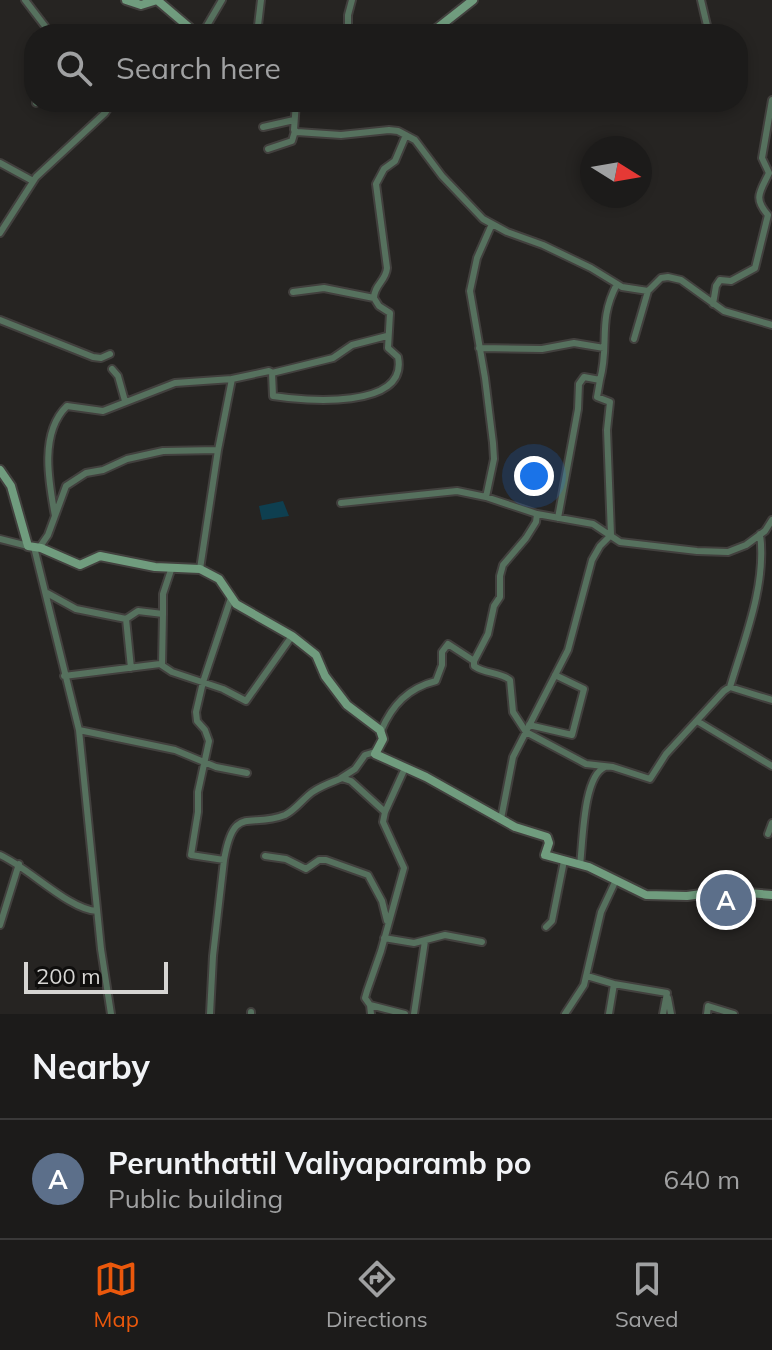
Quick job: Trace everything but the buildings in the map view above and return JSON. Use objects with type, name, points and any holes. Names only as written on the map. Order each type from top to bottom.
[{"type":"main road","points":[[126,0],[141,5],[157,0],[187,24]]},
{"type":"main road","points":[[443,24],[473,0]]},
{"type":"main road","points":[[0,470],[11,486],[34,547],[80,565],[100,556],[155,567],[200,569],[219,579],[231,598],[292,636],[316,655],[325,676],[347,705],[381,731],[383,739],[375,754],[515,827],[547,837],[549,843],[545,855],[605,873],[646,895],[687,896],[724,891],[772,895]]},
{"type":"street","points":[[25,0],[43,24]]},
{"type":"street","points":[[206,24],[222,0]]},
{"type":"street","points":[[258,24],[261,0]]},
{"type":"street","points":[[348,24],[352,0]]},
{"type":"street","points":[[701,0],[707,24]]},
{"type":"street","points":[[713,304],[720,280],[731,281],[755,268],[768,215],[759,205],[759,200],[769,173],[762,158],[772,100]]},
{"type":"street","points":[[0,233],[33,181],[106,112]]},
{"type":"street","points":[[268,149],[292,141],[295,112]]},
{"type":"street","points":[[263,127],[294,120]]},
{"type":"street","points":[[295,131],[341,135],[389,130],[406,135],[424,149],[442,176],[483,219],[591,268],[617,284],[641,292],[648,291]]},
{"type":"street","points":[[272,373],[272,390],[276,397],[325,400],[373,395],[392,383],[400,366],[395,352],[388,348],[390,313],[379,306],[374,298],[375,289],[385,277],[387,268],[376,184],[384,169],[395,161],[406,135]]},
{"type":"street","points":[[762,158],[772,159]]},
{"type":"street","points":[[0,163],[33,181]]},
{"type":"street","points":[[486,497],[494,459],[485,378],[470,291],[477,258],[492,224]]},
{"type":"street","points":[[634,339],[648,291],[661,278],[668,277],[681,280],[713,304],[738,317],[772,325]]},
{"type":"street","points":[[501,819],[513,757],[568,650],[592,560],[611,535],[607,430],[610,402],[597,397],[604,363],[605,312],[617,284]]},
{"type":"street","points":[[293,292],[324,288],[374,298]]},
{"type":"street","points":[[0,320],[93,357],[110,354]]},
{"type":"street","points":[[55,516],[49,460],[52,434],[60,412],[67,406],[103,411],[175,383],[232,379],[266,370],[272,373],[333,358],[352,345],[387,336]]},
{"type":"street","points":[[479,348],[542,349],[574,343],[604,348]]},
{"type":"street","points":[[112,369],[118,376],[125,401]]},
{"type":"street","points":[[558,518],[578,409],[579,384],[584,377],[600,380]]},
{"type":"street","points":[[200,569],[232,379]]},
{"type":"street","points":[[34,547],[48,535],[66,486],[86,473],[163,451],[218,450]]},
{"type":"street","points":[[341,503],[457,491],[537,514],[593,524],[620,542],[697,551],[728,552],[746,545],[772,520]]},
{"type":"street","points":[[537,514],[536,522],[526,538],[503,565],[500,597],[494,606],[488,634],[474,666],[510,680],[513,712],[528,729],[586,764],[613,767],[650,779],[666,754],[730,687],[755,597],[762,558],[760,534]]},
{"type":"street","points":[[0,539],[34,547]]},
{"type":"street","points":[[34,547],[79,730],[111,1014]]},
{"type":"street","points":[[162,665],[163,594],[172,567]]},
{"type":"street","points":[[47,593],[76,609],[126,619],[138,611],[163,614]]},
{"type":"street","points":[[224,860],[191,855],[209,741],[197,721],[196,712],[231,598]]},
{"type":"street","points":[[126,619],[131,668]]},
{"type":"street","points":[[64,676],[162,665],[172,672],[223,689],[246,701],[292,636]]},
{"type":"street","points":[[381,731],[402,697],[421,685],[436,681],[442,665],[442,652],[448,644],[474,661]]},
{"type":"street","points":[[528,729],[572,735],[584,689],[555,675]]},
{"type":"street","points":[[730,687],[772,700]]},
{"type":"street","points":[[697,721],[772,766]]},
{"type":"street","points":[[79,730],[175,750],[216,767],[247,773]]},
{"type":"street","points":[[210,1014],[224,860],[233,830],[249,819],[289,814],[314,791],[341,778],[355,769],[365,755],[375,752]]},
{"type":"street","points":[[580,865],[590,783],[598,770],[605,767]]},
{"type":"street","points":[[371,1014],[365,998],[404,868],[400,853],[384,828],[385,812],[405,768]]},
{"type":"street","points":[[341,778],[351,781],[385,812]]},
{"type":"street","points":[[768,834],[772,823]]},
{"type":"street","points":[[0,855],[19,864],[47,887],[89,910],[97,911]]},
{"type":"street","points":[[265,856],[286,859],[306,869],[319,860],[326,860],[368,875],[382,901],[387,925]]},
{"type":"street","points":[[546,927],[552,921],[564,861]]},
{"type":"street","points":[[0,925],[19,864]]},
{"type":"street","points":[[565,1014],[580,994],[587,976],[601,912],[616,880]]},
{"type":"street","points":[[384,938],[407,943],[445,935],[482,942]]},
{"type":"street","points":[[414,1014],[425,941]]},
{"type":"street","points":[[587,976],[667,993]]},
{"type":"street","points":[[609,1014],[614,984]]},
{"type":"street","points":[[663,1014],[667,993]]},
{"type":"street","points":[[667,993],[671,1014]]},
{"type":"street","points":[[370,1005],[405,1014]]},
{"type":"street","points":[[707,1014],[708,1006],[734,1014]]},
{"type":"water","points":[[283,501],[289,516],[262,520],[259,506]]},
{"type":"place","name":"Perunthattil Valiyaparamb po","points":[[726,900]]}]
